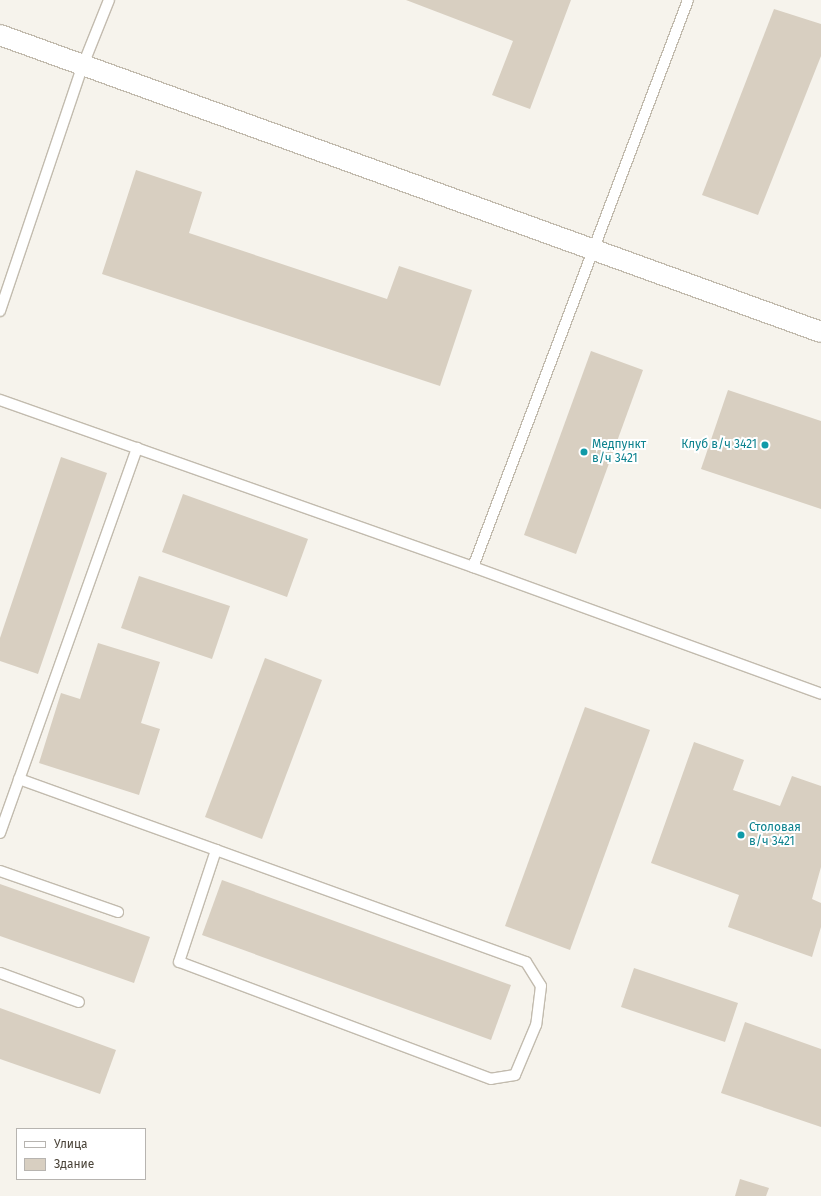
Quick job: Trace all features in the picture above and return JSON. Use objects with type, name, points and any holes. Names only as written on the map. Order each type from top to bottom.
[{"type":"street","points":[[0,35],[821,332]]},
{"type":"lane","points":[[0,311],[83,65],[108,0]]},
{"type":"lane","points":[[473,567],[592,249],[688,0]]},
{"type":"lane","points":[[0,400],[473,567],[821,694]]},
{"type":"lane","points":[[0,833],[137,448]]},
{"type":"lane","points":[[19,779],[216,850],[526,962],[541,986],[536,1025],[514,1075],[491,1079],[179,962],[216,850]]},
{"type":"lane","points":[[0,871],[118,912]]},
{"type":"lane","points":[[0,973],[79,1002]]},
{"type":"building","points":[[406,0],[571,0],[530,109],[492,95],[513,41]]},
{"type":"building","points":[[774,9],[821,24],[821,56],[758,215],[702,195]]},
{"type":"building","points":[[136,170],[202,192],[189,233],[387,299],[399,266],[472,290],[440,386],[102,274]]},
{"type":"building","name":"Медпункт в/ч 3421","points":[[591,351],[643,370],[576,554],[524,535]]},
{"type":"building","name":"Клуб в/ч 3421","points":[[728,390],[821,421],[821,509],[701,469]]},
{"type":"building","points":[[61,457],[107,473],[38,674],[0,661],[0,638]]},
{"type":"building","points":[[183,494],[308,539],[287,597],[162,552]]},
{"type":"building","points":[[139,576],[230,606],[212,659],[121,628]]},
{"type":"building","points":[[98,643],[160,662],[141,723],[160,729],[139,795],[39,763],[61,693],[80,699]]},
{"type":"building","points":[[265,658],[322,680],[262,839],[205,817]]},
{"type":"building","points":[[585,707],[650,730],[570,950],[505,926]]},
{"type":"building","name":"Столовая в/ч 3421","points":[[694,742],[744,760],[733,790],[780,806],[792,776],[821,786],[821,867],[812,899],[821,903],[821,927],[812,957],[728,927],[739,895],[651,863]]},
{"type":"building","points":[[222,880],[511,985],[491,1040],[202,935]]},
{"type":"building","points":[[0,884],[150,937],[134,983],[0,936]]},
{"type":"building","points":[[634,968],[738,1003],[725,1042],[621,1007]]},
{"type":"building","points":[[0,1008],[116,1050],[100,1094],[0,1059]]},
{"type":"building","points":[[745,1022],[821,1049],[821,1127],[721,1093]]},
{"type":"building","points":[[740,1179],[769,1188],[766,1196],[735,1196]]},
{"type":"place","name":"Клуб в/ч 3421","points":[[765,445]]},
{"type":"place","name":"Медпункт в/ч 3421","points":[[584,452]]},
{"type":"place","name":"Столовая в/ч 3421","points":[[741,835]]}]
